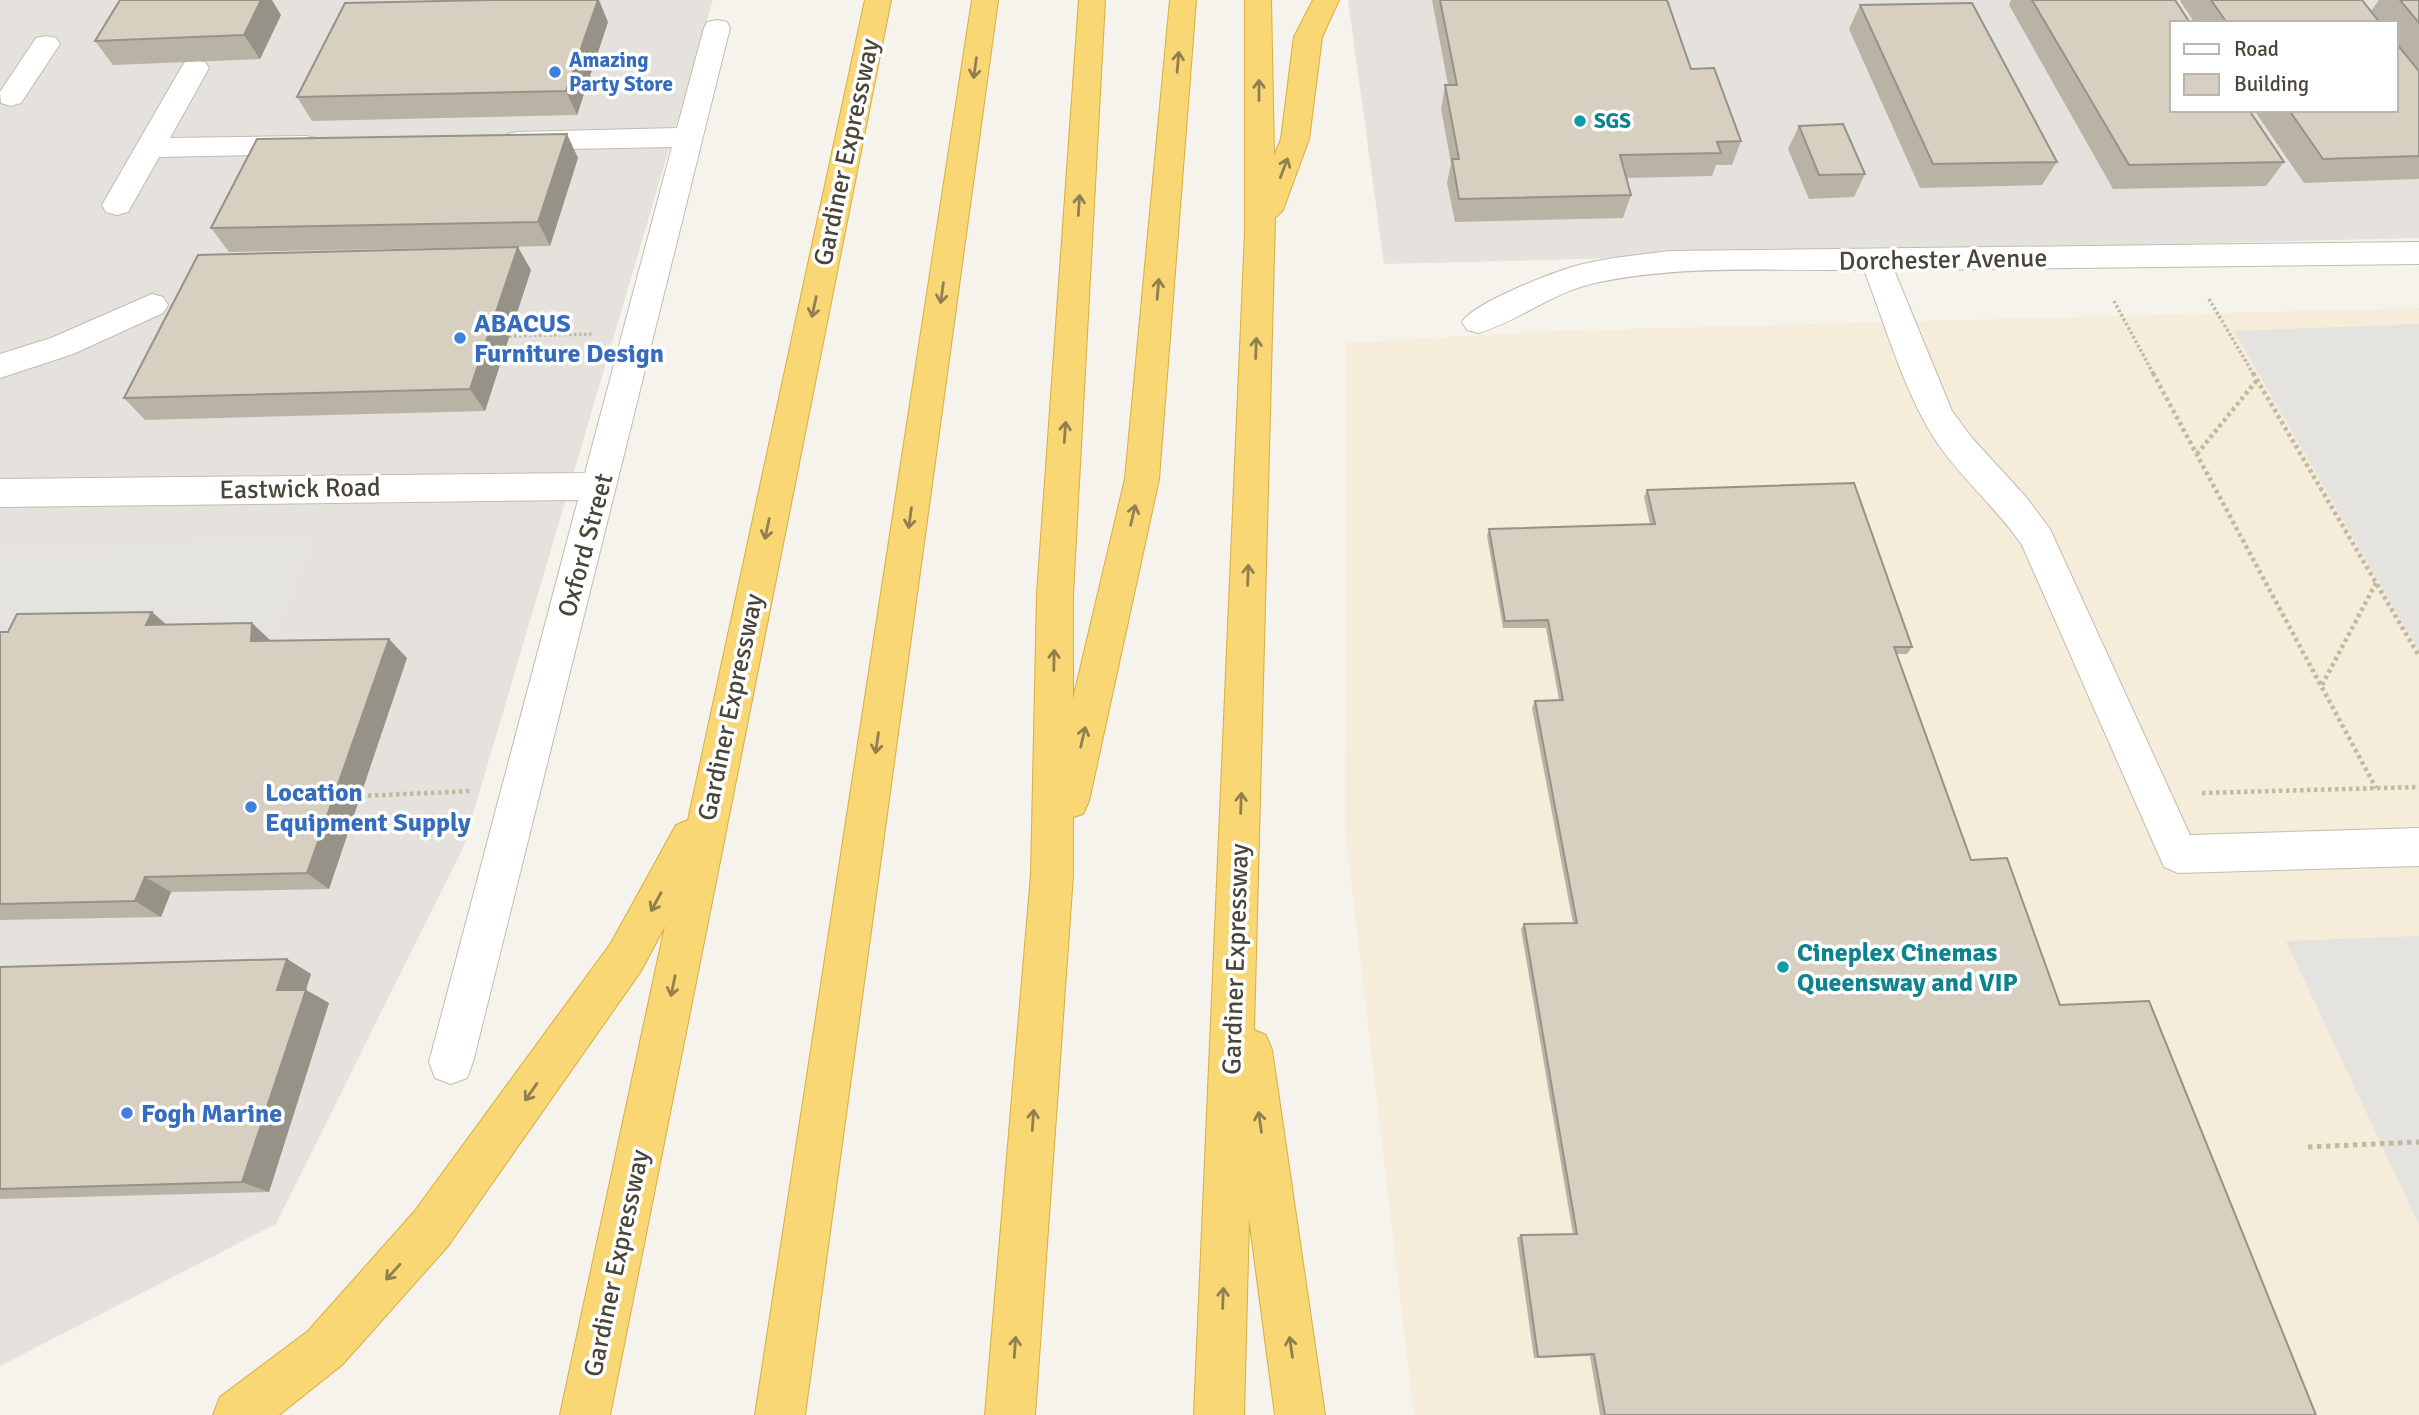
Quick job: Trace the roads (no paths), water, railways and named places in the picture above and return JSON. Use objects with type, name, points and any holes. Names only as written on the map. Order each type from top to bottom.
[{"type":"highway","name":"Gardiner Expressway","points":[[585,1415],[878,0]]},
{"type":"highway","points":[[780,1415],[985,0]]},
{"type":"highway","points":[[1010,1415],[1052,875],[1055,594],[1092,0]]},
{"type":"highway","points":[[1052,875],[1142,479],[1183,0]]},
{"type":"highway","name":"Gardiner Expressway","points":[[1219,1415],[1259,232],[1258,0]]},
{"type":"highway","points":[[1259,232],[1295,139],[1308,37],[1326,0]]},
{"type":"highway","points":[[238,1415],[326,1348],[431,1229],[626,957],[711,799]]},
{"type":"highway","points":[[1236,944],[1300,1415]]},
{"type":"street","name":"Oxford Street","points":[[451,1062],[716,28]]},
{"type":"street","points":[[4,102],[46,44]]},
{"type":"street","points":[[117,205],[195,68]]},
{"type":"street","points":[[484,141],[690,137]]},
{"type":"street","points":[[150,148],[331,144]]},
{"type":"street","name":"Dorchester Avenue","points":[[1478,322],[1523,298],[1585,274],[1669,262],[2419,253]]},
{"type":"street","points":[[1875,260],[1937,414],[1964,455],[2026,521],[2037,539],[2178,853],[2419,847]]},
{"type":"street","points":[[0,366],[62,345],[152,305]]},
{"type":"street","name":"Eastwick Road","points":[[0,493],[600,486]]},
{"type":"place","name":"Amazing Party Store","points":[[555,72]]},
{"type":"place","name":"SGS","points":[[1580,121]]},
{"type":"place","name":"ABACUS Furniture Design","points":[[460,338]]},
{"type":"place","name":"Location Equipment Supply","points":[[251,807]]},
{"type":"place","name":"Cineplex Cinemas Queensway and VIP","points":[[1783,967]]},
{"type":"place","name":"Fogh Marine","points":[[127,1113]]}]
